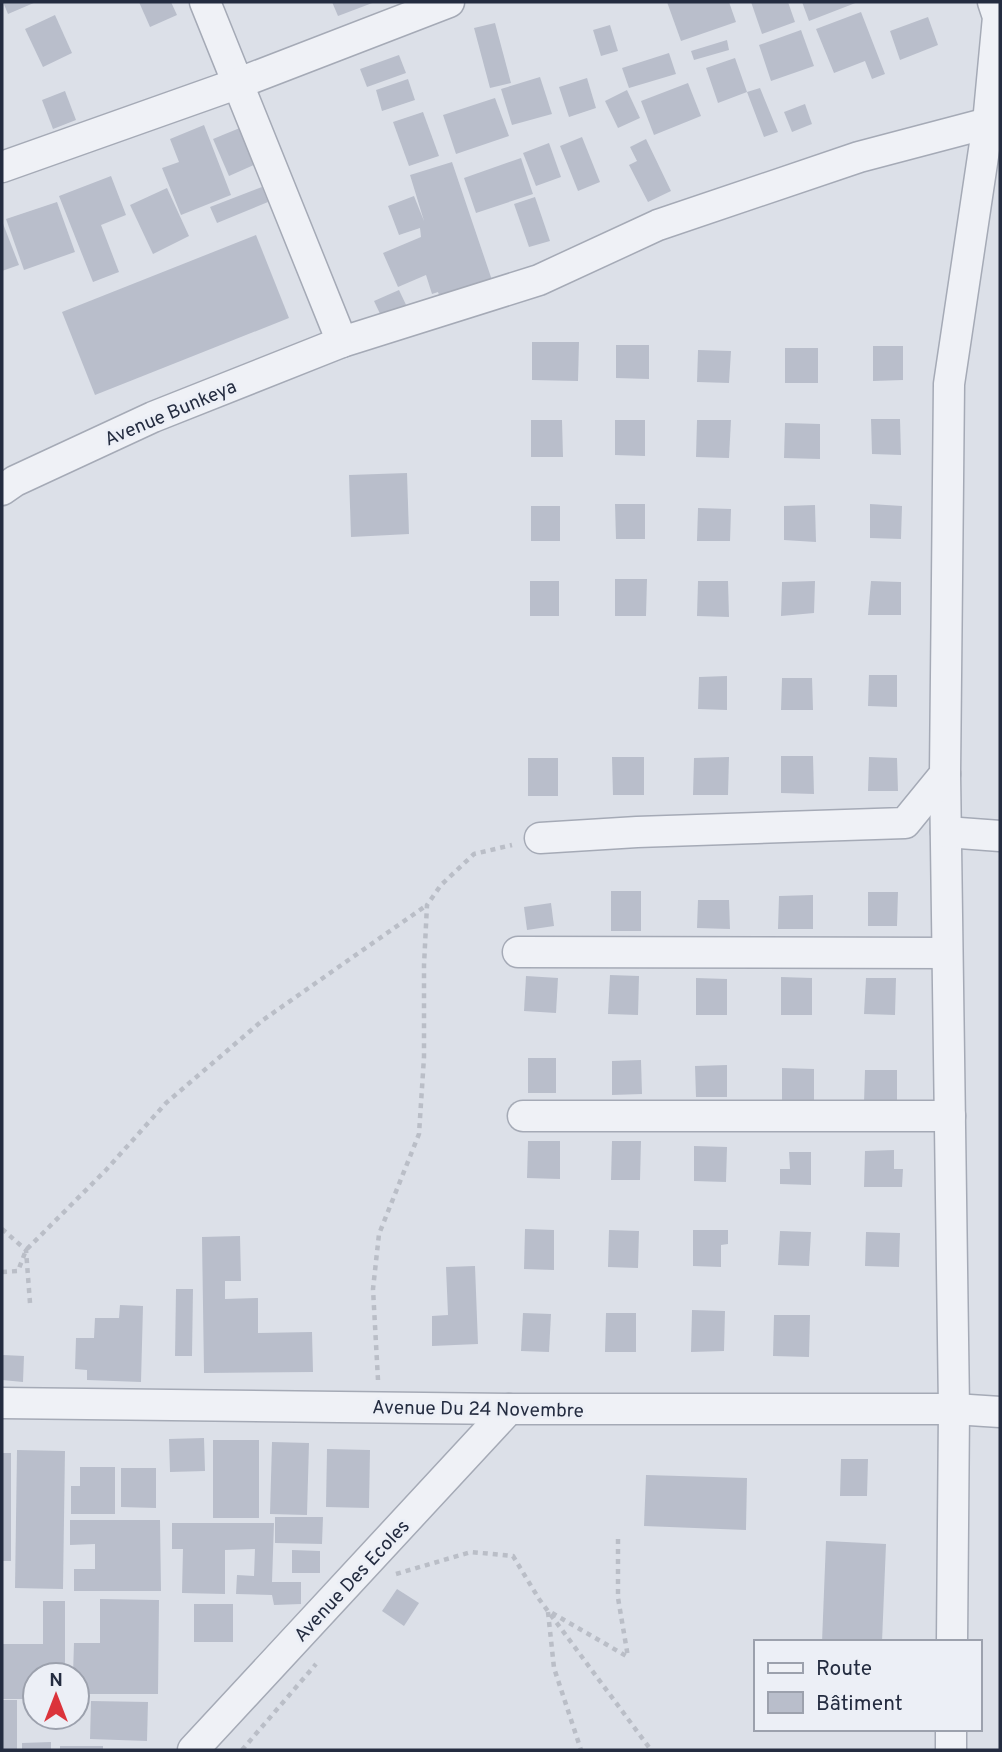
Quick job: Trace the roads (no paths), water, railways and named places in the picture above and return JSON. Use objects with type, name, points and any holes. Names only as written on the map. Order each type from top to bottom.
[{"type":"street","points":[[205,2],[342,342]]},
{"type":"street","points":[[2,167],[239,82],[449,2]]},
{"type":"street","points":[[952,1640],[954,1409],[945,774],[949,384],[988,123],[998,17],[993,2]]},
{"type":"street","name":"Avenue Bunkeya","points":[[2,490],[15,481],[153,417],[342,342],[538,280],[659,225],[847,161],[988,123]]},
{"type":"street","points":[[540,838],[905,823],[945,774]]},
{"type":"street","points":[[946,832],[1000,836]]},
{"type":"street","points":[[518,952],[947,953]]},
{"type":"street","points":[[523,1116],[950,1116]]},
{"type":"street","name":"Avenue Du 24 Novembre","points":[[2,1403],[509,1409],[954,1409],[1000,1412]]},
{"type":"street","name":"Avenue Des Ecoles","points":[[193,1750],[509,1409]]},
{"type":"street","points":[[951,1731],[951,1750]]}]
